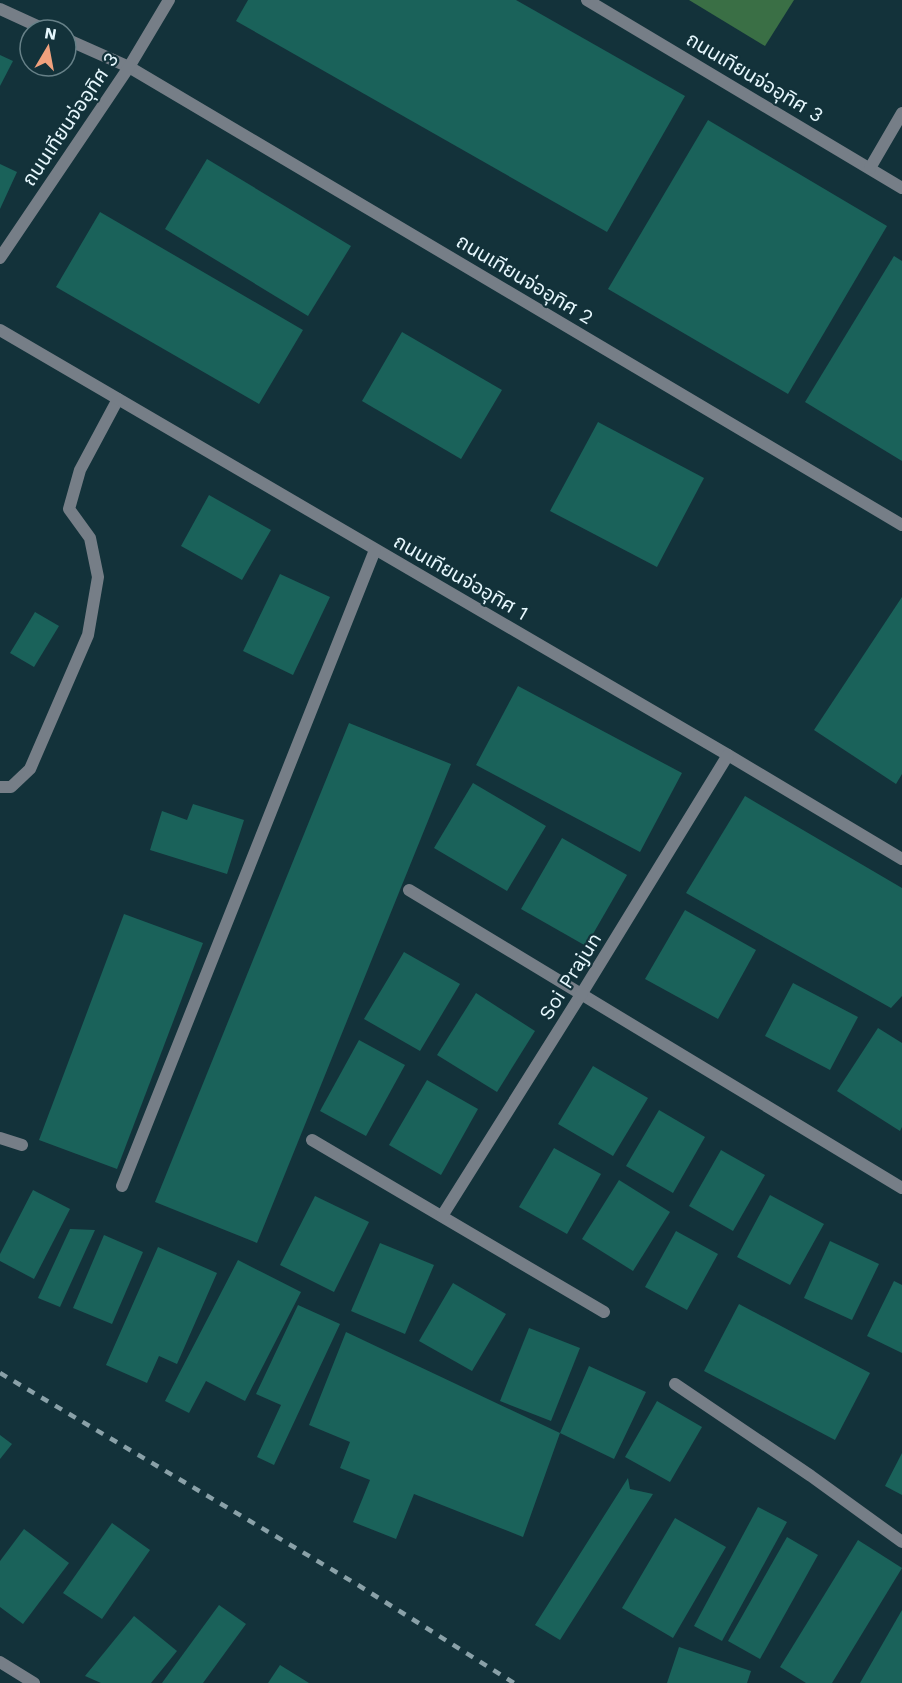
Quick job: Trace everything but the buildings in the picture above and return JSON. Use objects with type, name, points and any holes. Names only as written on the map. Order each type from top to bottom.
[{"type":"street","name":"ถนนเทียนจ่ออุทิศ 3","points":[[0,258],[129,67],[169,0]]},
{"type":"street","name":"ถนนเทียนจ่ออุทิศ 3","points":[[587,0],[902,188]]},
{"type":"street","points":[[0,9],[20,18]]},
{"type":"street","name":"ถนนเทียนจ่ออุทิศ 2","points":[[78,44],[129,67],[902,525]]},
{"type":"street","points":[[870,168],[902,113]]},
{"type":"street","name":"ถนนเทียนจ่ออุทิศ 1","points":[[0,330],[902,859]]},
{"type":"street","points":[[0,788],[11,787],[30,769],[88,635],[98,577],[90,538],[69,508],[80,470],[118,399]]},
{"type":"street","points":[[123,1186],[375,550]]},
{"type":"street","name":"Soi Prajun","points":[[442,1216],[728,755]]},
{"type":"street","points":[[409,890],[902,1188]]},
{"type":"street","points":[[0,1138],[22,1145]]},
{"type":"street","points":[[312,1140],[604,1312]]},
{"type":"street","points":[[675,1384],[811,1476],[902,1542]]},
{"type":"street","points":[[0,1662],[34,1683]]},
{"type":"green space","points":[[689,0],[794,0],[765,46]]},
{"type":"railway","points":[[0,1373],[358,1585],[514,1683]]}]
